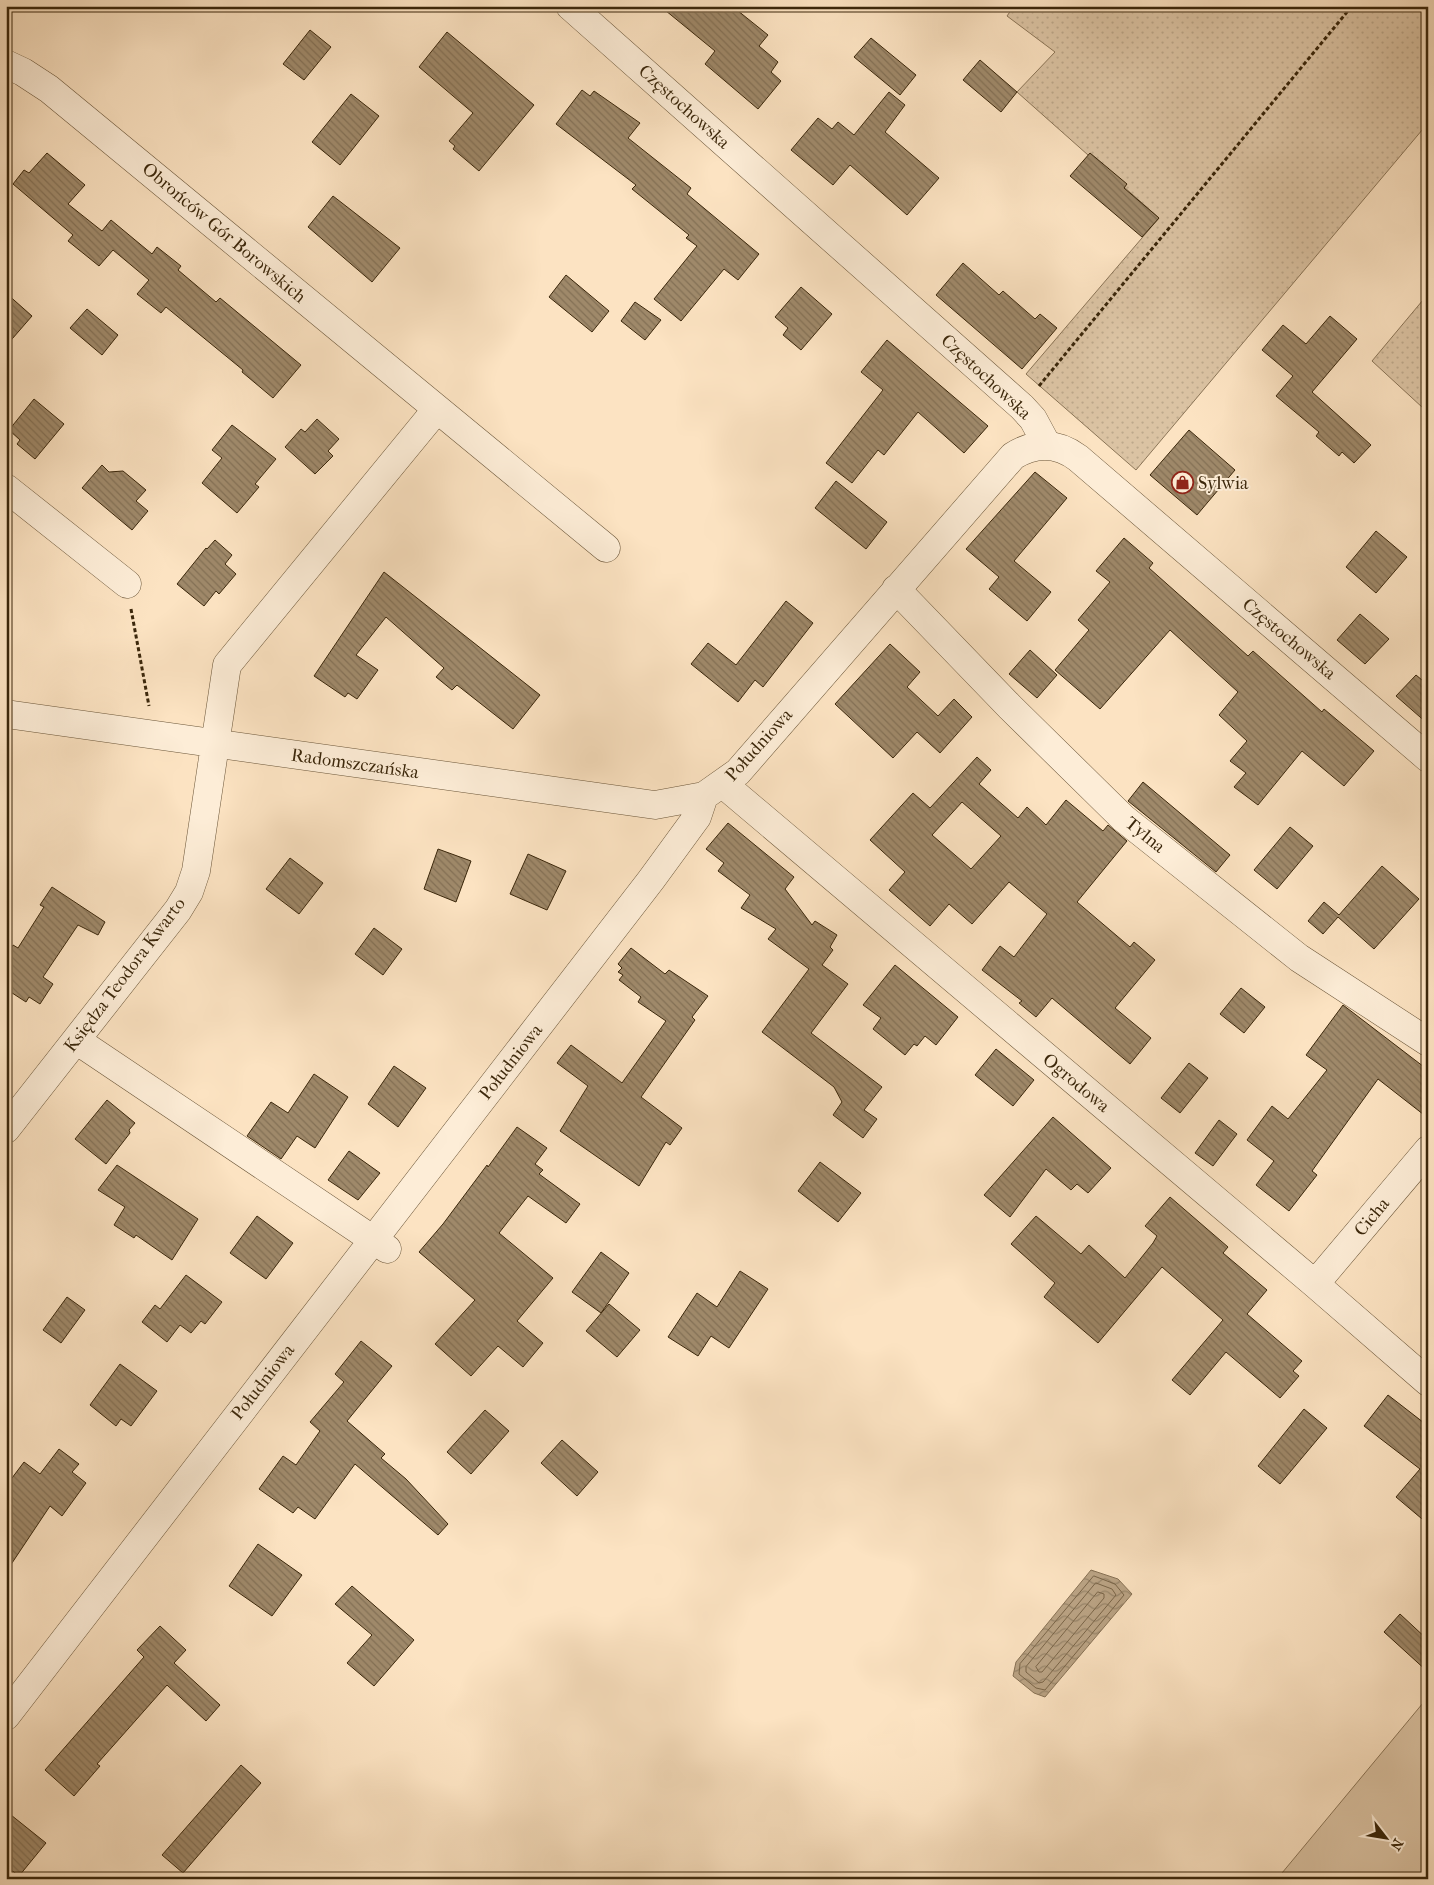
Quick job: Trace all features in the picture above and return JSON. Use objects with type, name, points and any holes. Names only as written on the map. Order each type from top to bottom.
[{"type":"street","name":"Częstochowska","points":[[570,6],[1022,407],[1033,419],[1047,445],[1056,445],[1078,458],[1428,758]]},
{"type":"street","name":"Obrońców Gór Borowskich","points":[[6,64],[50,89],[606,548]]},
{"type":"street","points":[[215,745],[227,666],[437,409]]},
{"type":"street","name":"Południowa","points":[[6,1716],[380,1245],[651,880],[697,817],[714,790],[738,772],[1012,456],[1028,448],[1047,445]]},
{"type":"street","points":[[6,488],[127,584]]},
{"type":"street","name":"Tylna","points":[[896,589],[1010,708],[1123,818],[1299,958],[1428,1042]]},
{"type":"street","name":"Radomszczańska","points":[[6,714],[215,745],[654,805],[714,790]]},
{"type":"street","name":"Księdza Teodora Kwarto","points":[[6,1129],[178,910],[189,892],[196,871],[215,745]]},
{"type":"street","name":"Ogrodowa","points":[[714,790],[1315,1284],[1428,1382]]},
{"type":"street","points":[[76,1040],[380,1245]]},
{"type":"street","name":"Cicha","points":[[1315,1284],[1428,1150]]},
{"type":"path","points":[[1022,407],[1352,6]]},
{"type":"path","points":[[127,584],[154,736]]},
{"type":"shaded area","points":[[1014,6],[1428,6],[1428,123],[1136,470],[1026,374],[1159,218],[1017,92],[1055,52],[1007,16]]},
{"type":"shaded area","points":[[1428,294],[1428,402],[1423,408],[1372,361]]},
{"type":"shaded area","points":[[1423,1703],[1428,1706],[1428,1879],[1277,1879]]},
{"type":"water","points":[[1091,1570],[1118,1579],[1132,1594],[1045,1697],[1034,1693],[1013,1676],[1016,1662]]},
{"type":"building","points":[[660,6],[732,6],[768,35],[759,46],[778,62],[771,72],[781,81],[758,109],[705,64],[715,51]]},
{"type":"building","points":[[310,30],[331,47],[304,80],[283,64]]},
{"type":"building","points":[[447,32],[534,105],[479,171],[453,149],[455,146],[449,141],[473,113],[419,67]]},
{"type":"building","points":[[871,38],[916,75],[900,95],[854,57]]},
{"type":"building","points":[[980,60],[1017,92],[1001,112],[963,80]]},
{"type":"building","points":[[582,90],[590,96],[594,91],[640,123],[628,138],[691,188],[687,194],[759,254],[738,280],[724,269],[681,321],[654,299],[697,246],[686,238],[689,235],[632,189],[636,185],[556,124]]},
{"type":"building","points":[[889,92],[905,105],[885,132],[939,178],[907,215],[850,165],[833,185],[791,150],[818,118],[832,129],[838,122],[854,135]]},
{"type":"building","points":[[351,94],[379,116],[340,165],[312,142]]},
{"type":"building","points":[[47,153],[85,185],[68,204],[102,231],[111,220],[152,254],[157,247],[181,266],[178,270],[216,302],[220,298],[301,365],[273,398],[242,372],[243,370],[166,307],[161,313],[137,294],[149,280],[113,250],[99,266],[68,241],[73,235],[13,184],[24,170],[29,173]]},
{"type":"building","points":[[1090,153],[1127,184],[1124,188],[1159,218],[1142,237],[1070,176]]},
{"type":"building","points":[[333,196],[400,248],[372,282],[308,227]]},
{"type":"building","points":[[963,263],[999,295],[1003,291],[1035,319],[1040,314],[1057,328],[1022,369],[936,295]]},
{"type":"building","points":[[566,275],[609,311],[592,332],[549,297]]},
{"type":"building","points":[[801,287],[832,314],[801,350],[783,335],[788,328],[775,317]]},
{"type":"building","points":[[6,293],[32,316],[6,346]]},
{"type":"building","points":[[635,302],[661,320],[645,340],[621,321]]},
{"type":"building","points":[[87,309],[118,335],[102,355],[70,328]]},
{"type":"building","points":[[1330,316],[1357,339],[1312,392],[1371,445],[1354,463],[1342,452],[1339,456],[1316,436],[1319,432],[1276,396],[1293,376],[1262,350],[1283,325],[1306,344]]},
{"type":"building","points":[[887,340],[988,426],[964,453],[918,412],[884,455],[878,450],[852,483],[826,463],[883,390],[861,372]]},
{"type":"building","points":[[34,399],[64,424],[35,459],[17,444],[20,440],[9,430]]},
{"type":"building","points":[[317,419],[339,439],[328,451],[333,456],[315,474],[285,447],[301,429],[305,432]]},
{"type":"building","points":[[232,425],[276,459],[255,484],[259,487],[237,513],[202,483],[222,458],[212,450]]},
{"type":"building","points":[[1189,430],[1235,470],[1197,515],[1150,475]]},
{"type":"building","points":[[102,465],[109,472],[123,471],[146,490],[136,501],[148,511],[132,530],[82,488]]},
{"type":"building","points":[[1035,472],[1067,498],[1014,561],[1051,592],[1027,621],[989,589],[999,577],[966,549]]},
{"type":"building","points":[[836,481],[887,522],[866,549],[815,508]]},
{"type":"building","points":[[1376,531],[1407,557],[1376,593],[1346,567]]},
{"type":"building","points":[[1124,538],[1153,563],[1149,568],[1248,656],[1253,651],[1322,712],[1324,709],[1374,751],[1344,786],[1302,751],[1258,805],[1234,787],[1246,773],[1230,761],[1247,741],[1219,715],[1238,692],[1170,630],[1100,709],[1055,670],[1089,630],[1078,620],[1110,582],[1096,571]]},
{"type":"building","points":[[215,540],[232,555],[225,564],[236,574],[219,594],[216,591],[204,606],[177,584],[206,548]]},
{"type":"building","points":[[384,572],[540,695],[513,729],[457,685],[452,690],[436,677],[444,668],[386,617],[356,655],[378,670],[357,699],[348,693],[345,697],[314,676]]},
{"type":"building","points":[[786,601],[813,623],[763,687],[755,680],[738,702],[691,664],[708,643],[736,665]]},
{"type":"building","points":[[1360,614],[1389,639],[1365,664],[1337,640]]},
{"type":"building","points":[[890,644],[920,672],[907,687],[938,716],[954,699],[972,717],[940,753],[917,732],[893,758],[835,704]]},
{"type":"building","points":[[1030,650],[1057,675],[1037,698],[1009,674]]},
{"type":"building","points":[[1416,675],[1428,685],[1428,724],[1396,696]]},
{"type":"building","points":[[977,757],[991,770],[979,784],[1018,818],[1027,807],[1046,825],[1066,800],[1103,831],[1108,825],[1127,841],[1077,902],[1130,947],[1134,942],[1155,960],[1115,1008],[1151,1038],[1130,1064],[1052,998],[1036,1017],[1019,1003],[1022,1001],[982,970],[1000,946],[1014,957],[1047,914],[1009,882],[972,924],[949,904],[930,926],[889,890],[905,872],[870,840],[913,793],[930,808]],"holes":[[[962,802],[1001,836],[971,869],[932,835]]]},
{"type":"building","points":[[1143,782],[1230,855],[1216,872],[1128,801]]},
{"type":"building","points":[[728,823],[794,877],[785,889],[812,925],[815,921],[837,935],[830,947],[833,950],[822,965],[848,984],[811,1033],[882,1087],[864,1110],[877,1119],[863,1138],[833,1115],[842,1102],[834,1087],[762,1032],[809,969],[768,939],[776,929],[741,908],[750,895],[718,871],[724,863],[706,849]]},
{"type":"building","points":[[1290,827],[1313,846],[1277,889],[1254,870]]},
{"type":"building","points":[[438,849],[471,861],[456,902],[424,889]]},
{"type":"building","points":[[528,854],[566,871],[547,910],[510,894]]},
{"type":"building","points":[[290,858],[323,883],[299,914],[266,889]]},
{"type":"building","points":[[1382,866],[1419,899],[1374,949],[1338,917],[1323,934],[1308,921],[1324,902],[1339,915]]},
{"type":"building","points":[[52,887],[105,922],[98,935],[78,925],[43,977],[53,984],[40,1004],[29,997],[26,1002],[6,989],[6,957],[13,945],[18,948],[44,907],[40,905]]},
{"type":"building","points":[[374,928],[402,949],[383,975],[355,954]]},
{"type":"building","points":[[631,948],[665,974],[669,970],[708,996],[692,1017],[695,1020],[641,1097],[682,1128],[670,1145],[666,1142],[639,1186],[560,1131],[588,1086],[557,1063],[571,1045],[622,1083],[666,1021],[638,1002],[641,997],[619,980],[623,975],[618,972],[622,968],[618,964]]},
{"type":"building","points":[[895,965],[958,1017],[936,1045],[925,1036],[917,1046],[914,1044],[905,1055],[873,1029],[881,1018],[863,1005]]},
{"type":"building","points":[[1241,988],[1265,1007],[1244,1033],[1220,1014]]},
{"type":"building","points":[[1343,1005],[1428,1070],[1428,1118],[1378,1079],[1312,1171],[1317,1175],[1289,1211],[1256,1185],[1274,1161],[1247,1140],[1272,1106],[1288,1119],[1327,1070],[1306,1055]]},
{"type":"building","points":[[996,1049],[1034,1080],[1013,1106],[975,1075]]},
{"type":"building","points":[[1189,1063],[1208,1078],[1180,1113],[1161,1098]]},
{"type":"building","points":[[394,1066],[426,1088],[398,1127],[368,1104]]},
{"type":"building","points":[[314,1074],[348,1097],[315,1148],[297,1136],[281,1159],[247,1136],[271,1102],[288,1113]]},
{"type":"building","points":[[107,1100],[135,1123],[129,1130],[130,1133],[106,1164],[75,1139]]},
{"type":"building","points":[[1053,1117],[1111,1168],[1088,1193],[1077,1184],[1071,1190],[1046,1169],[1010,1217],[984,1195]]},
{"type":"building","points":[[1219,1120],[1237,1134],[1213,1166],[1195,1153]]},
{"type":"building","points":[[517,1127],[547,1148],[535,1164],[543,1170],[539,1174],[580,1204],[566,1223],[528,1196],[499,1233],[553,1278],[517,1321],[543,1343],[523,1367],[498,1346],[471,1376],[435,1344],[475,1300],[419,1252],[443,1224],[487,1165],[488,1167]]},
{"type":"building","points":[[349,1151],[380,1173],[358,1200],[328,1180]]},
{"type":"building","points":[[820,1162],[861,1193],[838,1222],[798,1191]]},
{"type":"building","points":[[117,1165],[198,1219],[172,1260],[136,1235],[134,1238],[114,1225],[125,1207],[98,1190]]},
{"type":"building","points":[[1170,1197],[1228,1247],[1223,1253],[1267,1290],[1247,1314],[1302,1361],[1293,1371],[1299,1376],[1280,1398],[1226,1352],[1190,1395],[1172,1380],[1223,1320],[1162,1267],[1098,1343],[1044,1297],[1055,1283],[1011,1244],[1036,1216],[1081,1254],[1089,1245],[1125,1278],[1157,1236],[1145,1226]]},
{"type":"building","points":[[257,1216],[293,1243],[266,1279],[230,1253]]},
{"type":"building","points":[[601,1252],[629,1273],[601,1313],[572,1292]]},
{"type":"building","points":[[740,1271],[768,1289],[729,1348],[711,1336],[698,1356],[668,1337],[697,1293],[717,1307]]},
{"type":"building","points":[[186,1275],[222,1302],[205,1324],[201,1321],[191,1333],[180,1325],[167,1342],[142,1322],[155,1305],[160,1309]]},
{"type":"building","points":[[67,1297],[85,1310],[61,1343],[43,1330]]},
{"type":"building","points":[[609,1304],[640,1330],[617,1357],[586,1331]]},
{"type":"building","points":[[361,1341],[392,1366],[347,1421],[385,1454],[381,1458],[406,1479],[448,1524],[438,1535],[355,1464],[315,1519],[298,1507],[293,1513],[259,1489],[283,1456],[296,1465],[320,1431],[310,1422],[344,1382],[335,1374]]},
{"type":"building","points":[[120,1364],[157,1391],[131,1426],[121,1419],[116,1426],[90,1405]]},
{"type":"building","points":[[1388,1395],[1428,1426],[1428,1524],[1396,1497],[1420,1469],[1364,1426]]},
{"type":"building","points":[[1304,1409],[1327,1428],[1280,1484],[1258,1466]]},
{"type":"building","points":[[485,1410],[509,1431],[471,1474],[447,1452]]},
{"type":"building","points":[[562,1440],[598,1472],[577,1496],[541,1463]]},
{"type":"building","points":[[59,1449],[79,1464],[72,1472],[86,1483],[62,1516],[50,1506],[6,1572],[6,1486],[24,1462],[40,1474]]},
{"type":"building","points":[[258,1544],[302,1575],[272,1616],[229,1586]]},
{"type":"building","points":[[352,1586],[414,1640],[374,1686],[347,1663],[372,1635],[335,1604]]},
{"type":"building","points":[[1400,1614],[1428,1640],[1428,1672],[1384,1632]]},
{"type":"building","points":[[160,1626],[186,1650],[174,1663],[220,1705],[206,1721],[167,1685],[97,1764],[100,1766],[74,1796],[45,1770],[144,1657],[137,1650]]},
{"type":"building","points":[[241,1765],[261,1783],[183,1873],[162,1855]]},
{"type":"building","points":[[6,1811],[46,1843],[19,1876],[6,1866]]},
{"type":"place","name":"Sylwia","points":[[1182,483]]}]
